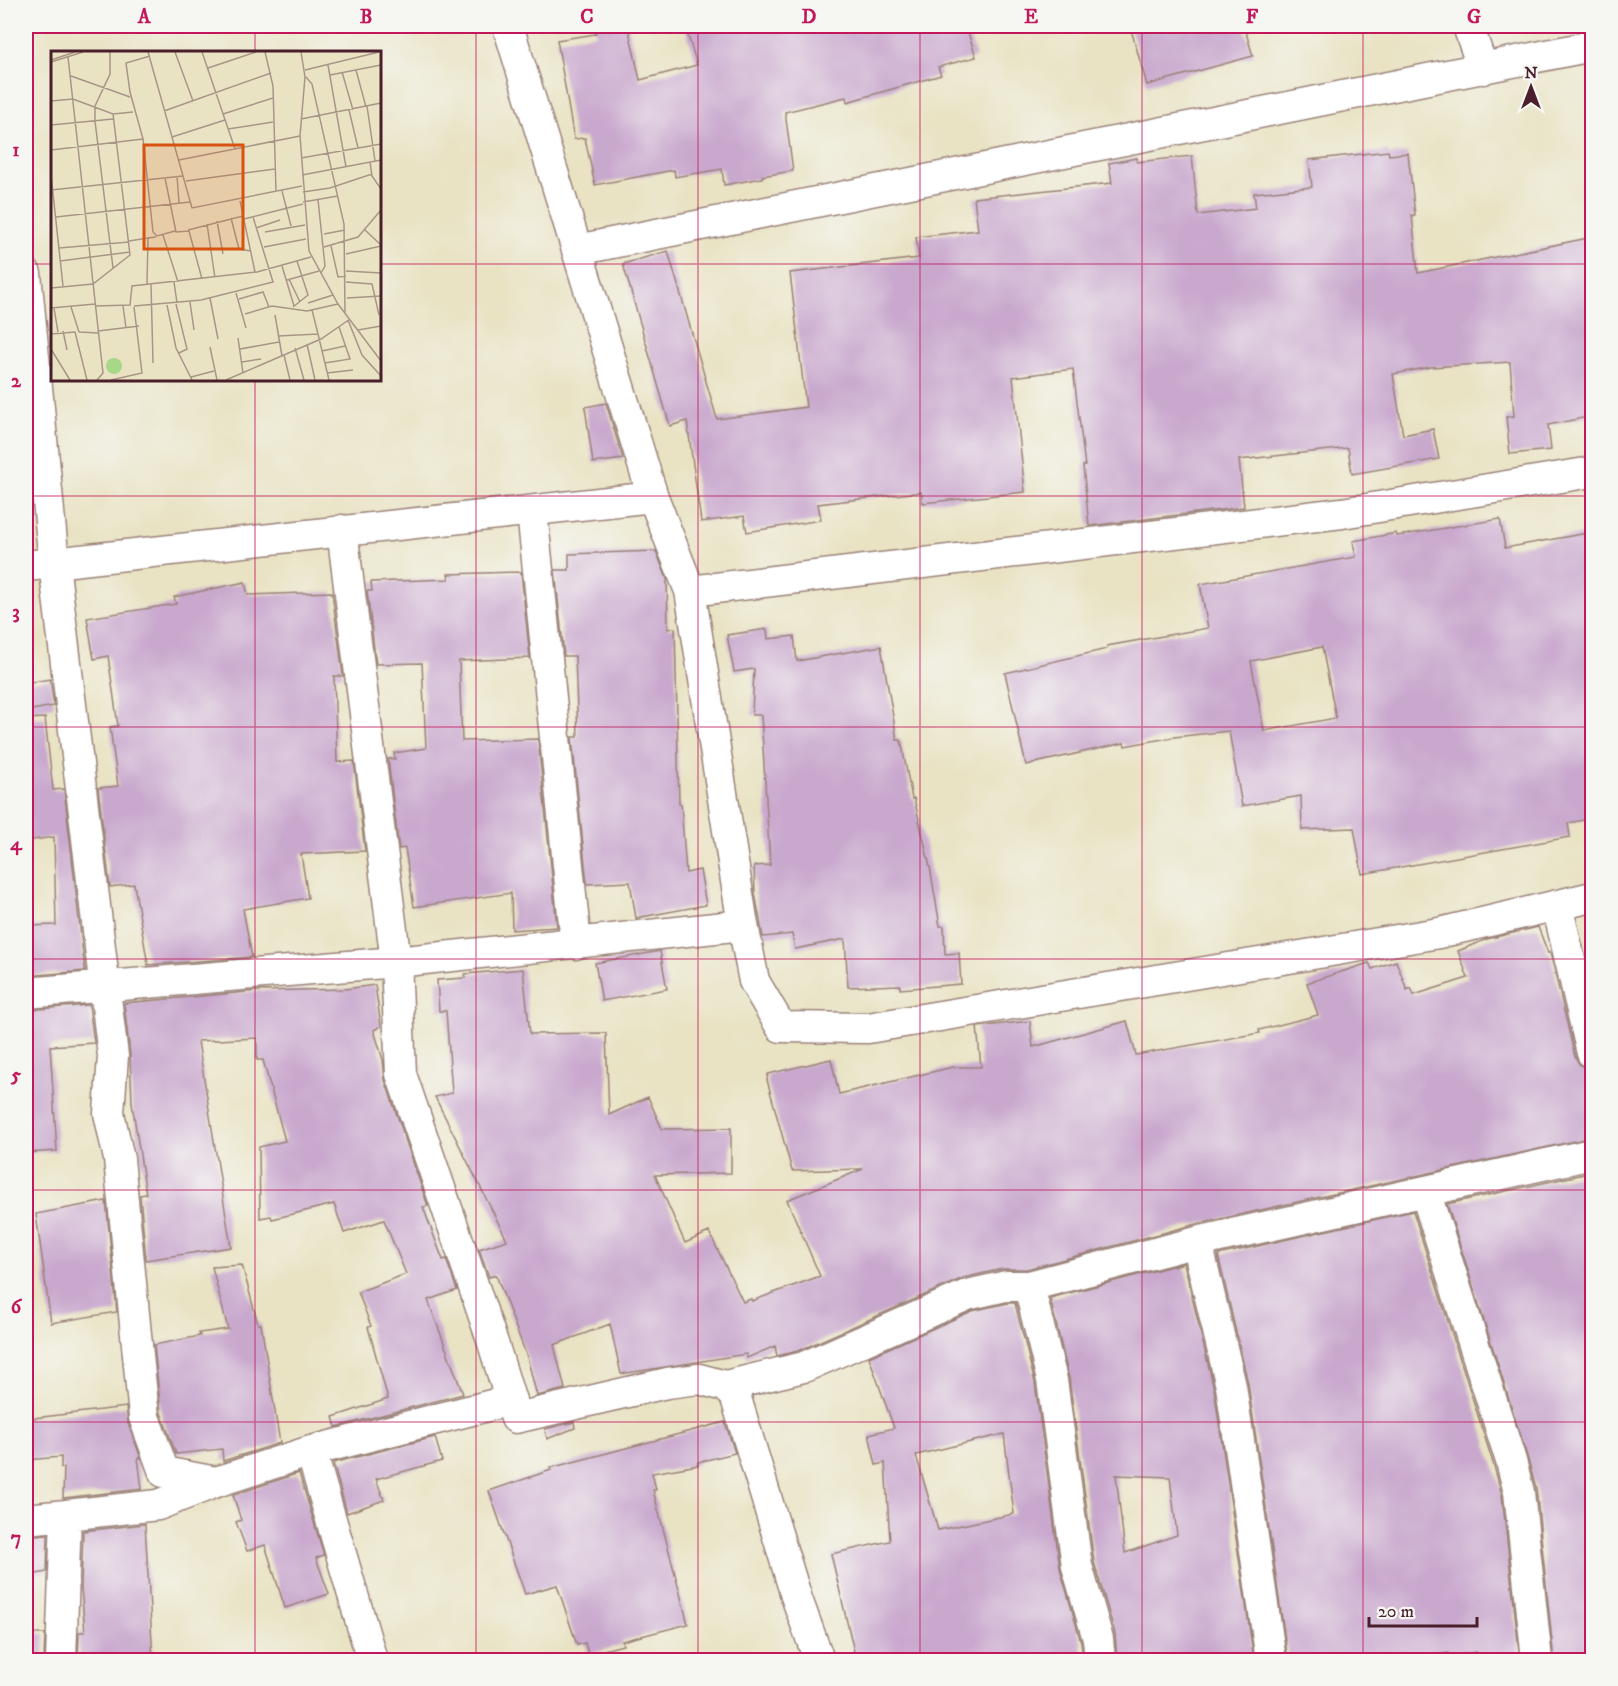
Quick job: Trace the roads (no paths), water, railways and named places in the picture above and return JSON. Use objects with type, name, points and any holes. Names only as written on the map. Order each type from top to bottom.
[{"type":"street","points":[[508,26],[652,497],[690,591],[754,981],[781,1027],[868,1028],[1439,933],[1593,897]]},
{"type":"street","points":[[1468,26],[1483,69]]},
{"type":"street","points":[[577,250],[1593,46]]},
{"type":"street","points":[[26,274],[40,564],[113,1056],[109,1113],[119,1159],[144,1417],[164,1472],[216,1482]]},
{"type":"street","points":[[690,591],[1342,513],[1593,472]]},
{"type":"street","points":[[40,564],[652,497]]},
{"type":"street","points":[[532,511],[576,944]]},
{"type":"street","points":[[342,530],[396,962],[401,1074],[494,1343],[516,1418],[667,1383],[699,1379],[725,1386],[735,1395],[797,1599],[819,1660]]},
{"type":"street","points":[[1557,905],[1593,1053]]},
{"type":"street","points":[[26,993],[396,962],[743,925]]},
{"type":"street","points":[[725,1386],[804,1367],[967,1295],[1006,1286],[1029,1286],[1197,1242],[1593,1154]]},
{"type":"street","points":[[1425,1191],[1516,1482],[1537,1660]]},
{"type":"street","points":[[1197,1242],[1231,1386],[1271,1660]]},
{"type":"street","points":[[1029,1286],[1052,1380],[1077,1566],[1098,1639],[1100,1660]]},
{"type":"street","points":[[26,1519],[158,1505],[216,1482],[311,1451],[511,1401]]},
{"type":"street","points":[[311,1451],[372,1660]]},
{"type":"street","points":[[61,1660],[66,1515]]}]
